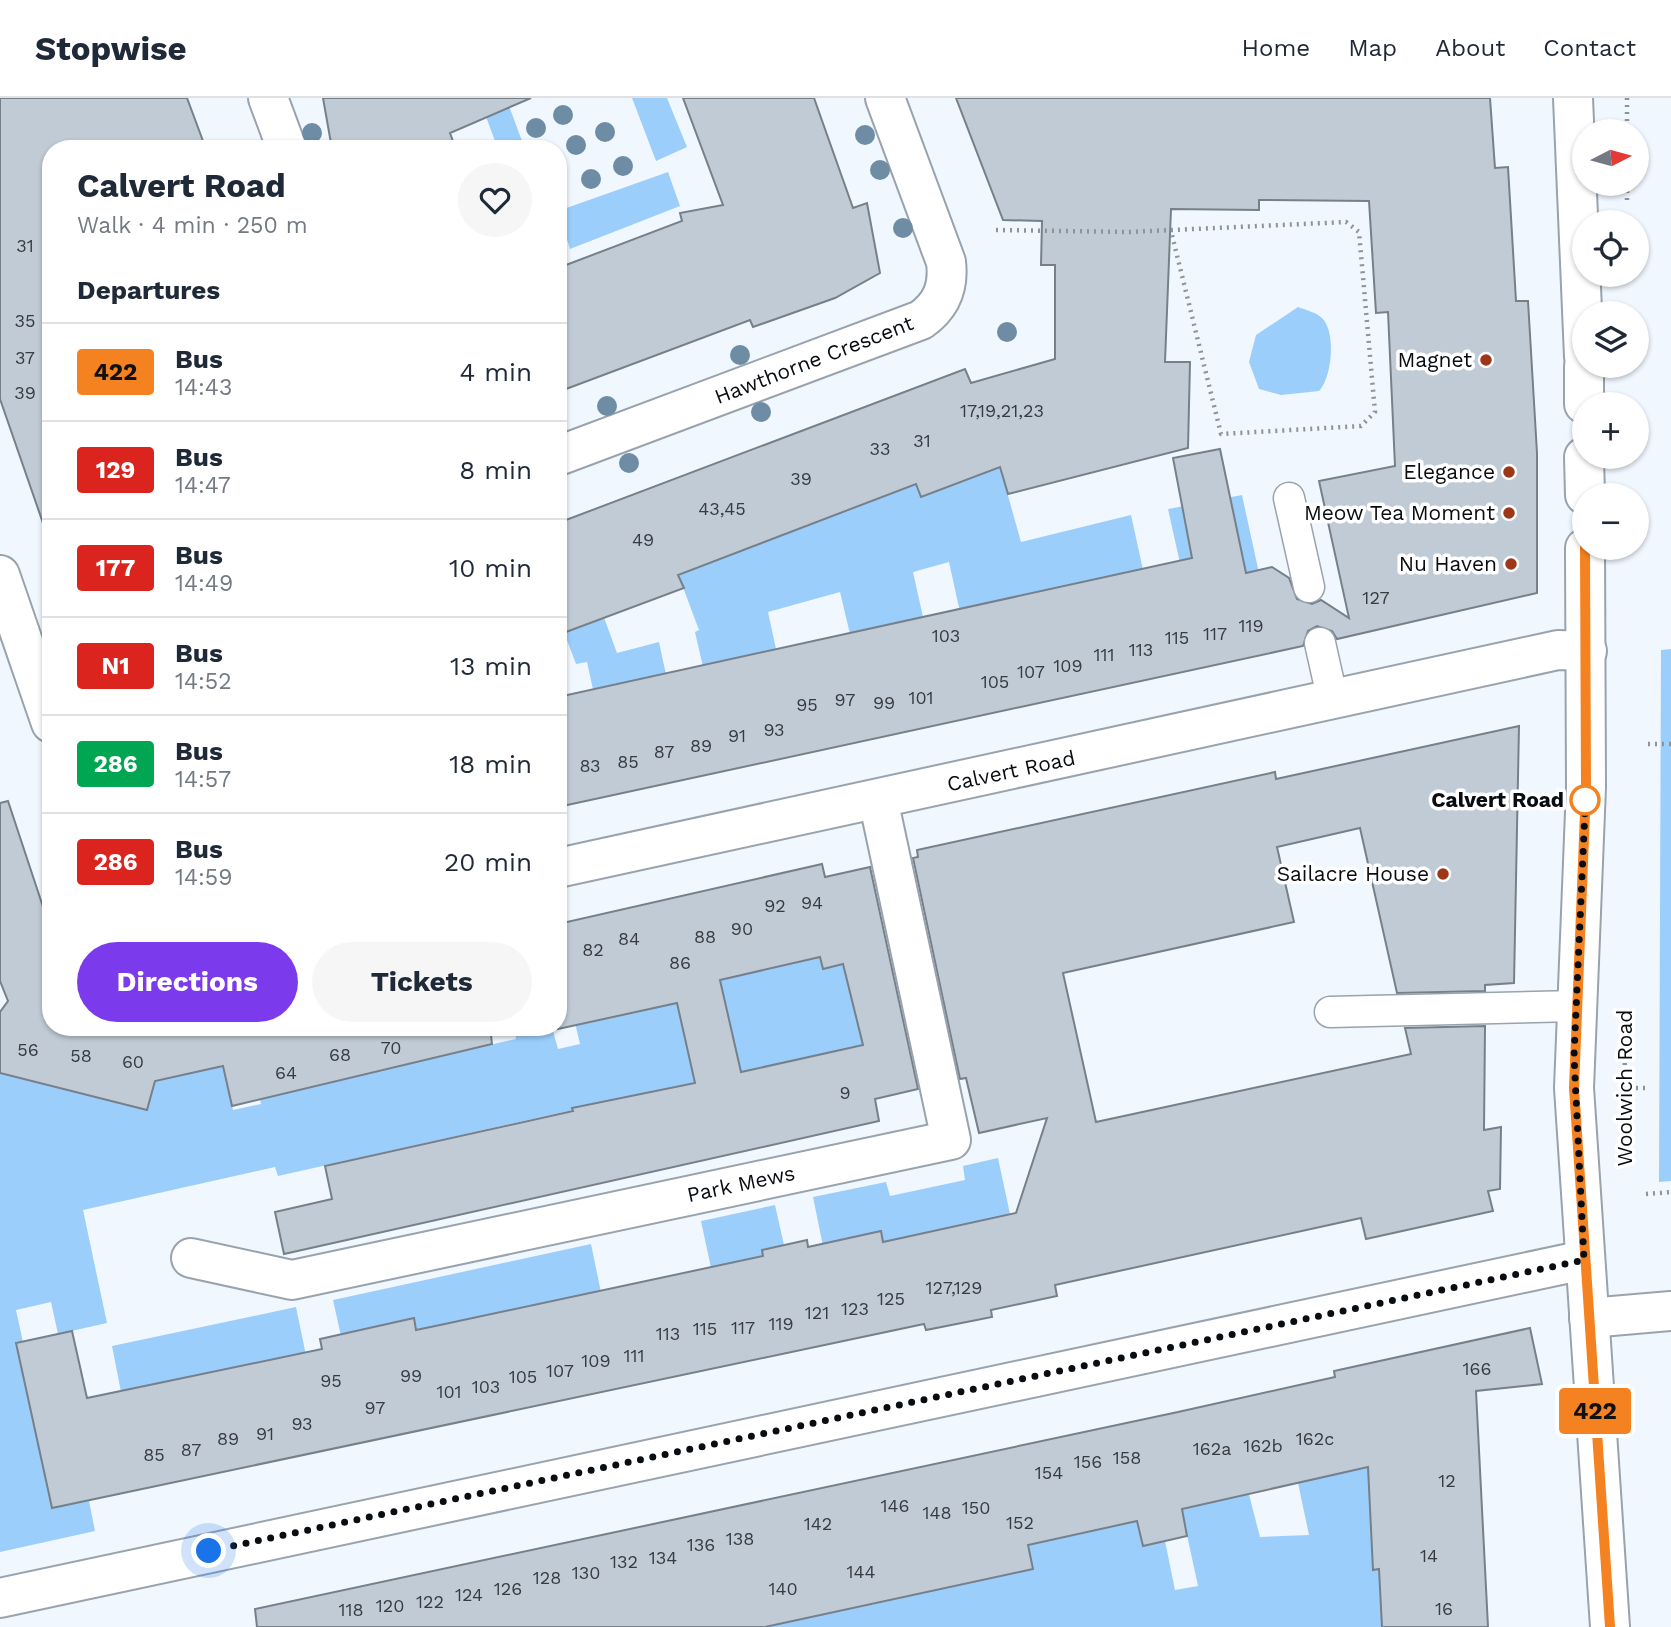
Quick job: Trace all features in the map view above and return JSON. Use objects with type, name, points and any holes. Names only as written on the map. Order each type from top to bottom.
[{"type":"street","points":[[268,98],[284,140]]},
{"type":"street","name":"Hawthorne Crescent","points":[[567,453],[921,320],[932,312],[946,287],[946,262],[885,98]]},
{"type":"street","points":[[1573,98],[1582,301]]},
{"type":"street","points":[[1586,560],[1586,787],[1574,1088],[1610,1627]]},
{"type":"street","points":[[0,575],[42,697]]},
{"type":"street","name":"Calvert Road","points":[[567,866],[1558,650],[1587,651]]},
{"type":"street","name":"Park Mews","points":[[191,1258],[292,1280],[951,1140],[878,799]]},
{"type":"street","points":[[0,1598],[1584,1260]]},
{"type":"street","points":[[1589,1318],[1671,1311]]},
{"type":"lane","points":[[1289,498],[1308,587]]},
{"type":"lane","points":[[1320,643],[1333,701]]},
{"type":"lane","points":[[1330,1012],[1576,1006]]},
{"type":"path","points":[[1627,98],[1627,119]]},
{"type":"path","points":[[996,230],[1171,230],[1346,222],[1359,232],[1375,412],[1362,426],[1221,434],[1171,230]]},
{"type":"path","points":[[1648,744],[1671,744]]},
{"type":"path","name":"Woolwich Road","points":[[1623,1101],[1625,1040]]},
{"type":"path","points":[[1636,1088],[1646,1088]]},
{"type":"path","points":[[1646,1194],[1671,1192]]},
{"type":"shaded area","points":[[479,98],[506,98],[522,140],[495,140]]},
{"type":"shaded area","points":[[632,98],[667,98],[687,147],[656,161]]},
{"type":"shaded area","points":[[668,172],[680,206],[570,249],[567,240],[567,208]]},
{"type":"shaded area","points":[[1298,307],[1323,319],[1330,335],[1331,355],[1323,385],[1319,391],[1281,395],[1259,389],[1249,362],[1256,335]]},
{"type":"shaded area","points":[[1000,467],[1021,542],[1131,515],[1147,588],[1092,580],[960,612],[949,562],[913,572],[923,617],[850,634],[840,592],[768,612],[776,649],[703,667],[695,632],[699,630],[678,574],[916,484],[921,497]]},
{"type":"shaded area","points":[[1242,495],[1264,596],[1190,608],[1168,509]]},
{"type":"shaded area","points":[[599,604],[617,653],[659,642],[676,721],[594,694],[587,662],[576,664],[567,640],[567,616]]},
{"type":"shaded area","points":[[1671,649],[1671,1181],[1659,1182],[1661,650]]},
{"type":"shaded area","points":[[814,929],[823,969],[877,957],[855,1013],[863,1045],[278,1176],[275,1167],[83,1210],[107,1323],[58,1334],[51,1302],[16,1310],[23,1342],[16,1344],[52,1508],[89,1501],[95,1531],[0,1552],[0,1073],[146,1110],[167,1036],[182,1036],[223,1066],[233,1110],[261,1104],[251,1057],[458,1052],[516,1039],[516,1036],[554,1036],[558,1049],[580,1044],[567,985],[720,980]]},
{"type":"shaded area","points":[[998,1158],[1010,1214],[826,1261],[813,1197],[886,1182],[890,1196],[965,1180],[963,1166]]},
{"type":"shaded area","points":[[775,1205],[784,1245],[762,1250],[772,1296],[711,1268],[701,1221]]},
{"type":"shaded area","points":[[591,1244],[609,1331],[449,1365],[440,1325],[416,1330],[414,1319],[343,1345],[333,1300]]},
{"type":"shaded area","points":[[296,1307],[314,1394],[121,1392],[112,1346]]},
{"type":"shaded area","points":[[1413,1463],[1373,1569],[1418,1568],[1419,1608],[1381,1610],[1382,1627],[765,1627],[802,1619],[788,1558],[817,1616],[879,1603],[867,1542],[910,1596],[1033,1569],[1028,1544],[1135,1512],[1143,1546],[1165,1541],[1175,1590],[1198,1586],[1174,1475],[1245,1479],[1260,1537],[1309,1535],[1298,1483],[1350,1470]]},
{"type":"building","points":[[0,98],[187,98],[203,140],[42,140],[42,520],[0,399]]},
{"type":"building","points":[[323,98],[531,98],[450,133],[453,140],[330,140]]},
{"type":"building","points":[[683,98],[814,98],[853,208],[867,203],[880,273],[835,298],[753,327],[750,320],[567,389],[567,265],[682,221],[680,213],[723,205]]},
{"type":"building","points":[[956,98],[1490,98],[1495,168],[1508,167],[1516,301],[1528,301],[1537,453],[1537,593],[1337,639],[1332,631],[1317,626],[1308,631],[1303,646],[567,805],[567,695],[1192,558],[1173,458],[1220,449],[1246,573],[1272,567],[1289,578],[1297,599],[1312,604],[1321,600],[1349,618],[1319,481],[1395,466],[1388,312],[1376,313],[1369,201],[1259,200],[1259,210],[1171,209],[1165,362],[1190,362],[1188,448],[1008,494],[1000,467],[921,497],[916,484],[678,575],[684,588],[567,632],[567,520],[965,369],[971,383],[1055,359],[1055,265],[1041,265],[1042,221],[1003,220]]},
{"type":"building","points":[[1519,726],[1514,983],[1485,985],[1485,991],[1397,993],[1360,828],[1277,847],[1294,922],[1063,973],[1096,1122],[1411,1054],[1405,1028],[1485,1026],[1484,1130],[1501,1127],[1500,1189],[1488,1191],[1493,1211],[1366,1239],[1361,1218],[1055,1285],[1057,1296],[991,1310],[992,1317],[926,1330],[924,1324],[52,1508],[16,1343],[72,1331],[87,1398],[322,1349],[320,1339],[414,1318],[416,1330],[763,1256],[762,1250],[807,1240],[808,1247],[881,1231],[883,1242],[1016,1213],[1047,1118],[979,1133],[966,1078],[960,1079],[913,858],[918,857],[917,850],[1275,772],[1276,779]]},
{"type":"building","points":[[8,801],[42,904],[42,1036],[491,1036],[492,1044],[232,1106],[223,1066],[155,1081],[147,1110],[0,1073],[0,1012],[8,1001],[0,981],[0,803]]},
{"type":"building","points":[[822,864],[825,877],[870,867],[918,1089],[875,1099],[879,1121],[284,1254],[275,1212],[332,1199],[325,1166],[573,1111],[572,1108],[695,1083],[677,1003],[567,1027],[567,922]],"holes":[[[820,957],[823,969],[843,964],[863,1045],[741,1072],[720,980]]]},
{"type":"building","points":[[1530,1328],[1542,1384],[1476,1391],[1488,1627],[1382,1627],[1379,1569],[1373,1570],[1368,1467],[1182,1509],[1187,1536],[1143,1546],[1137,1521],[1028,1545],[1033,1569],[765,1627],[257,1627],[255,1609],[1178,1412],[1335,1377],[1334,1371]]},
{"type":"bus line","name":"422","points":[[1585,560],[1586,787],[1574,1088],[1610,1627]]},
{"type":"place","name":"Magnet","points":[[1486,360]]},
{"type":"place","name":"Elegance","points":[[1509,472]]},
{"type":"place","name":"Meow Tea Moment","points":[[1509,513]]},
{"type":"place","name":"Nu Haven","points":[[1511,564]]},
{"type":"place","name":"Calvert Road","points":[[1585,800]]},
{"type":"place","name":"Sailacre House","points":[[1443,874]]},
{"type":"route","points":[[209,1551],[1584,1260],[1574,1056],[1586,787],[1585,800]]}]
